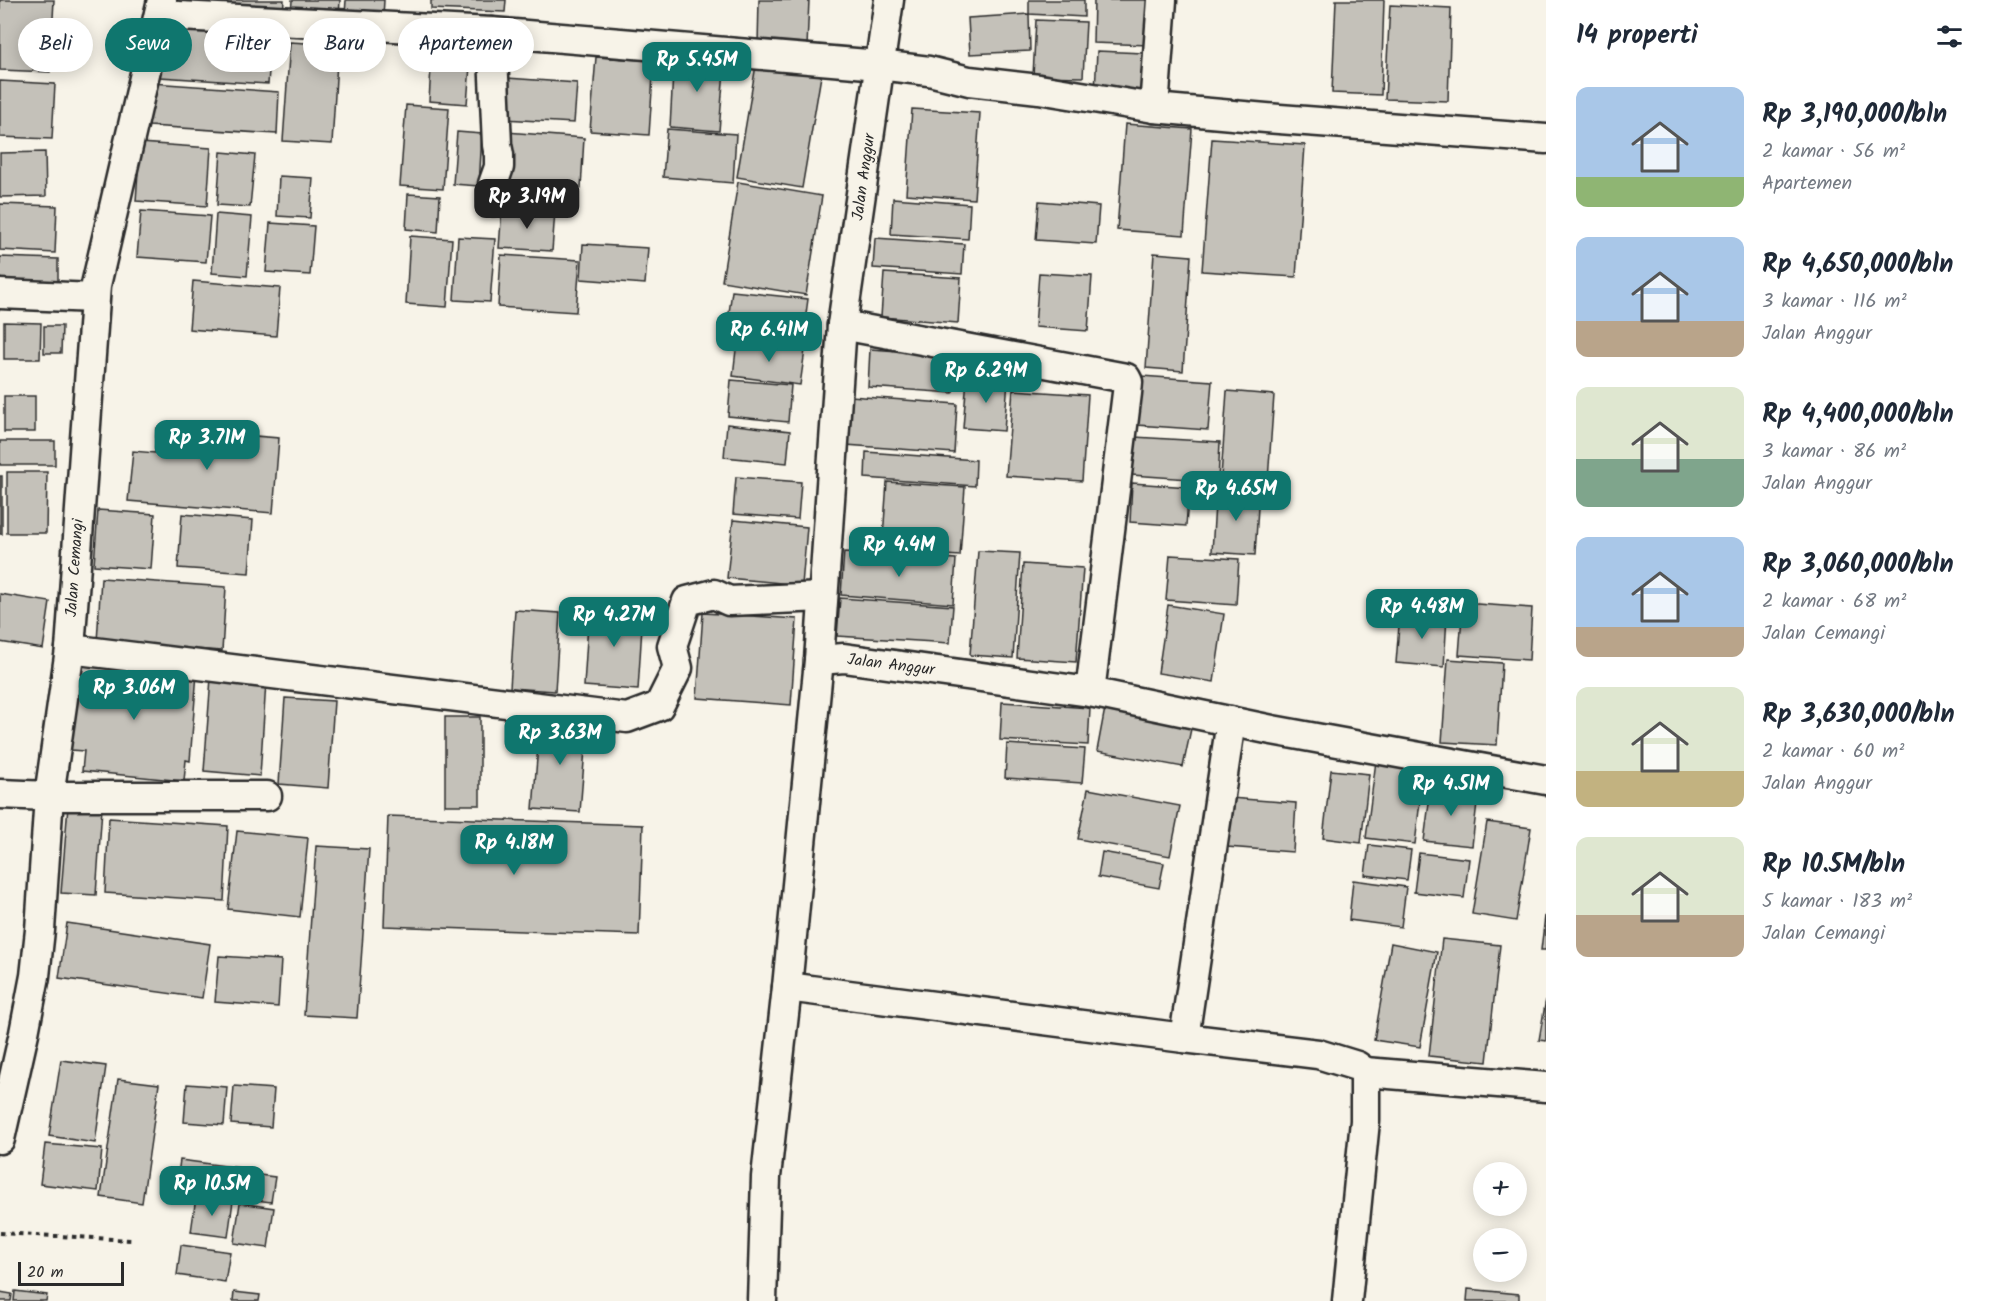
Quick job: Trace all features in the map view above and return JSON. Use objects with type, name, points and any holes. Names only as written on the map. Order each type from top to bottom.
[{"type":"street","name":"Jalan Anggur","points":[[889,0],[842,325],[819,660],[844,658],[1090,692],[1546,780]]},
{"type":"street","points":[[1154,108],[1162,0]]},
{"type":"street","points":[[160,8],[398,25]]},
{"type":"street","name":"Jalan Cemangi","points":[[0,1139],[34,976],[40,930],[49,796],[70,649],[94,298],[160,8]]},
{"type":"street","points":[[534,36],[879,65],[929,72],[969,81],[1039,89],[1154,108],[1546,139]]},
{"type":"street","points":[[493,201],[493,184],[499,167],[500,155],[497,145],[494,72]]},
{"type":"street","points":[[0,294],[94,298]]},
{"type":"street","points":[[842,325],[1126,378],[1127,393],[1090,692]]},
{"type":"street","points":[[70,649],[627,718],[659,706],[678,668],[672,646],[687,601],[714,594],[729,601],[823,597]]},
{"type":"street","points":[[762,1301],[766,1177],[819,660]]},
{"type":"street","points":[[1184,1038],[1231,721]]},
{"type":"street","points":[[0,794],[267,796]]},
{"type":"street","points":[[787,987],[1318,1054],[1358,1066],[1365,1072],[1546,1087]]},
{"type":"street","points":[[1347,1301],[1365,1121],[1365,1072]]},
{"type":"path","points":[[0,1233],[131,1240]]},
{"type":"building","points":[[0,0],[54,0],[53,18],[18,18],[18,71],[0,70]]},
{"type":"building","points":[[208,0],[284,0],[283,14],[208,11]]},
{"type":"building","points":[[292,0],[340,0],[339,17],[291,15]]},
{"type":"building","points":[[346,0],[384,0],[383,17],[345,15]]},
{"type":"building","points":[[431,0],[506,0],[505,12],[431,9]]},
{"type":"building","points":[[759,0],[809,0],[807,47],[758,45]]},
{"type":"building","points":[[1029,0],[1084,0],[1084,17],[1029,14]]},
{"type":"building","points":[[1094,0],[1151,0],[1149,45],[1093,43]]},
{"type":"building","points":[[1336,0],[1384,0],[1381,95],[1332,93]]},
{"type":"building","points":[[1390,5],[1451,8],[1448,101],[1385,99]]},
{"type":"building","points":[[1029,14],[1030,51],[970,54],[968,18]]},
{"type":"building","points":[[1036,20],[1086,22],[1083,77],[1033,76]]},
{"type":"building","points":[[192,26],[204,27],[204,72],[269,72],[268,84],[160,77],[160,72],[192,72]]},
{"type":"building","points":[[291,42],[303,43],[303,72],[336,72],[332,144],[283,141],[288,72],[291,72]]},
{"type":"building","points":[[1097,51],[1143,53],[1142,94],[1095,92]]},
{"type":"building","points":[[674,55],[725,58],[719,131],[670,127]]},
{"type":"building","points":[[596,57],[654,61],[649,135],[590,131]]},
{"type":"building","points":[[757,59],[822,70],[802,188],[737,177]]},
{"type":"building","points":[[431,72],[470,72],[467,104],[429,101]]},
{"type":"building","points":[[507,78],[577,83],[574,123],[504,119]]},
{"type":"building","points":[[0,81],[55,84],[52,139],[0,137]]},
{"type":"building","points":[[152,83],[279,92],[277,134],[149,126]]},
{"type":"building","points":[[406,105],[449,108],[443,189],[400,186]]},
{"type":"building","points":[[912,109],[980,113],[974,199],[906,194]]},
{"type":"building","points":[[1125,124],[1192,129],[1184,235],[1117,230]]},
{"type":"building","points":[[667,129],[736,134],[733,183],[663,177]]},
{"type":"building","points":[[457,132],[482,134],[479,186],[453,184]]},
{"type":"building","points":[[506,132],[584,138],[581,188],[502,183]]},
{"type":"building","points":[[1212,139],[1305,145],[1296,277],[1202,271]]},
{"type":"building","points":[[140,143],[211,148],[207,206],[136,201]]},
{"type":"building","points":[[45,152],[46,196],[0,197],[0,153]]},
{"type":"building","points":[[221,152],[255,155],[250,207],[217,205]]},
{"type":"building","points":[[279,176],[313,178],[310,218],[277,216]]},
{"type":"building","points":[[738,182],[822,196],[806,295],[722,281]]},
{"type":"building","points":[[408,194],[440,196],[438,232],[406,229]]},
{"type":"building","points":[[893,198],[970,204],[968,239],[891,234]]},
{"type":"building","points":[[1039,201],[1099,206],[1096,244],[1036,240]]},
{"type":"building","points":[[0,204],[57,206],[55,253],[0,250]]},
{"type":"building","points":[[502,208],[555,211],[552,251],[499,248]]},
{"type":"building","points":[[141,211],[210,216],[206,262],[137,257]]},
{"type":"building","points":[[216,214],[252,217],[247,276],[212,273]]},
{"type":"building","points":[[270,223],[314,226],[310,275],[266,272]]},
{"type":"building","points":[[410,236],[452,239],[447,307],[406,304]]},
{"type":"building","points":[[458,237],[495,239],[490,302],[454,300]]},
{"type":"building","points":[[875,238],[964,244],[962,274],[873,268]]},
{"type":"building","points":[[583,244],[648,248],[645,284],[581,279]]},
{"type":"building","points":[[1154,253],[1191,256],[1183,371],[1146,368]]},
{"type":"building","points":[[501,255],[580,260],[576,312],[498,307]]},
{"type":"building","points":[[0,257],[58,259],[58,289],[0,288]]},
{"type":"building","points":[[884,273],[961,278],[958,323],[881,317]]},
{"type":"building","points":[[1039,273],[1092,276],[1088,331],[1035,327]]},
{"type":"building","points":[[193,281],[280,288],[276,336],[189,329]]},
{"type":"building","points":[[732,291],[808,299],[804,329],[728,320]]},
{"type":"building","points":[[4,322],[41,323],[40,359],[4,359]]},
{"type":"building","points":[[44,326],[62,326],[61,353],[44,353]]},
{"type":"building","points":[[737,341],[805,350],[800,385],[733,376]]},
{"type":"building","points":[[870,349],[956,355],[953,393],[868,387]]},
{"type":"building","points":[[1141,376],[1212,381],[1208,430],[1137,425]]},
{"type":"building","points":[[967,378],[1008,381],[1004,431],[963,428]]},
{"type":"building","points":[[731,380],[791,385],[788,422],[728,416]]},
{"type":"building","points":[[1013,390],[1088,395],[1082,481],[1006,476]]},
{"type":"building","points":[[1227,391],[1274,395],[1268,480],[1221,477]]},
{"type":"building","points":[[4,396],[35,396],[35,432],[4,432]]},
{"type":"building","points":[[850,396],[957,404],[954,453],[846,445]]},
{"type":"building","points":[[727,424],[790,431],[787,463],[724,457]]},
{"type":"building","points":[[157,428],[279,438],[273,513],[128,501],[133,451],[155,453]]},
{"type":"building","points":[[1134,437],[1220,442],[1218,481],[1132,475]]},
{"type":"building","points":[[0,441],[55,441],[55,465],[0,465]]},
{"type":"building","points":[[866,452],[976,460],[975,486],[865,478]]},
{"type":"building","points":[[7,472],[47,472],[46,533],[7,533]]},
{"type":"building","points":[[0,476],[2,476],[2,534],[0,534]]},
{"type":"building","points":[[736,477],[801,482],[798,519],[733,514]]},
{"type":"building","points":[[887,482],[965,487],[960,556],[882,551]]},
{"type":"building","points":[[1132,483],[1189,487],[1186,526],[1130,522]]},
{"type":"building","points":[[1216,488],[1259,491],[1255,555],[1212,552]]},
{"type":"building","points":[[98,510],[155,514],[151,569],[94,565]]},
{"type":"building","points":[[182,514],[253,520],[249,573],[178,568]]},
{"type":"building","points":[[733,520],[807,527],[802,585],[727,578]]},
{"type":"building","points":[[978,551],[1020,553],[1013,658],[970,655]]},
{"type":"building","points":[[844,552],[956,559],[953,604],[841,595]]},
{"type":"building","points":[[1170,555],[1239,559],[1236,605],[1166,600]]},
{"type":"building","points":[[1023,564],[1083,568],[1076,662],[1017,658]]},
{"type":"building","points":[[101,578],[226,587],[222,651],[97,642]]},
{"type":"building","points":[[0,594],[50,602],[43,649],[0,642]]},
{"type":"building","points":[[840,598],[953,606],[950,643],[837,636]]},
{"type":"building","points":[[1463,603],[1532,608],[1529,660],[1459,655]]},
{"type":"building","points":[[1168,605],[1224,614],[1214,682],[1158,673]]},
{"type":"building","points":[[589,607],[643,611],[638,690],[584,686]]},
{"type":"building","points":[[515,610],[560,613],[555,691],[510,688]]},
{"type":"building","points":[[703,613],[797,619],[791,705],[697,698]]},
{"type":"building","points":[[1400,613],[1447,616],[1444,667],[1396,663]]},
{"type":"building","points":[[1448,659],[1502,663],[1497,745],[1442,742]]},
{"type":"building","points":[[77,663],[197,673],[190,761],[186,760],[184,781],[82,771],[84,751],[71,750]]},
{"type":"building","points":[[211,678],[266,682],[260,776],[204,771]]},
{"type":"building","points":[[285,698],[334,701],[328,788],[279,784]]},
{"type":"building","points":[[1002,702],[1090,708],[1088,745],[1000,740]]},
{"type":"building","points":[[1105,708],[1192,724],[1183,767],[1097,751]]},
{"type":"building","points":[[445,717],[480,717],[480,805],[445,805]]},
{"type":"building","points":[[540,720],[587,724],[580,812],[533,809]]},
{"type":"building","points":[[1007,744],[1085,749],[1082,783],[1005,778]]},
{"type":"building","points":[[1376,761],[1424,767],[1415,844],[1366,838]]},
{"type":"building","points":[[1331,770],[1369,774],[1361,843],[1323,838]]},
{"type":"building","points":[[1431,788],[1478,794],[1472,846],[1424,841]]},
{"type":"building","points":[[1088,789],[1180,806],[1170,856],[1078,839]]},
{"type":"building","points":[[1230,798],[1296,803],[1293,852],[1227,847]]},
{"type":"building","points":[[68,806],[102,808],[96,895],[61,893]]},
{"type":"building","points":[[388,816],[643,825],[639,935],[384,926]]},
{"type":"building","points":[[109,818],[228,826],[224,901],[105,893]]},
{"type":"building","points":[[1487,822],[1531,828],[1516,921],[1472,914]]},
{"type":"building","points":[[237,831],[308,838],[300,917],[228,909]]},
{"type":"building","points":[[1369,845],[1411,850],[1407,880],[1365,875]]},
{"type":"building","points":[[316,846],[369,849],[357,1018],[304,1015]]},
{"type":"building","points":[[1102,852],[1164,863],[1159,888],[1098,877]]},
{"type":"building","points":[[1419,853],[1469,859],[1464,898],[1414,892]]},
{"type":"building","points":[[1353,880],[1406,887],[1401,927],[1349,920]]},
{"type":"building","points":[[1545,916],[1546,950],[1541,950]]},
{"type":"building","points":[[67,923],[210,944],[202,998],[59,978]]},
{"type":"building","points":[[1442,939],[1500,945],[1487,1062],[1429,1056]]},
{"type":"building","points":[[1391,943],[1437,952],[1420,1047],[1374,1040]]},
{"type":"building","points":[[219,956],[281,960],[278,1007],[215,1002]]},
{"type":"building","points":[[1546,999],[1546,1041],[1539,1040]]},
{"type":"building","points":[[61,1060],[106,1066],[95,1143],[49,1136]]},
{"type":"building","points":[[118,1079],[159,1084],[142,1203],[101,1197]]},
{"type":"building","points":[[187,1084],[227,1087],[224,1125],[184,1122]]},
{"type":"building","points":[[234,1086],[274,1089],[271,1127],[231,1124]]},
{"type":"building","points":[[45,1144],[102,1149],[98,1191],[40,1184]]},
{"type":"building","points":[[180,1160],[240,1168],[235,1197],[176,1188]]},
{"type":"building","points":[[244,1173],[275,1177],[271,1202],[240,1198]]},
{"type":"building","points":[[196,1197],[233,1201],[228,1237],[191,1232]]},
{"type":"building","points":[[240,1203],[274,1208],[268,1248],[234,1243]]},
{"type":"building","points":[[181,1245],[230,1252],[225,1282],[177,1275]]},
{"type":"building","points":[[1468,1289],[1519,1294],[1519,1301],[1467,1301]]},
{"type":"building","points":[[15,1291],[47,1295],[46,1301],[14,1301]]},
{"type":"building","points":[[0,1292],[12,1294],[11,1301],[0,1301]]},
{"type":"building","points":[[234,1292],[260,1295],[259,1301],[233,1301]]}]
